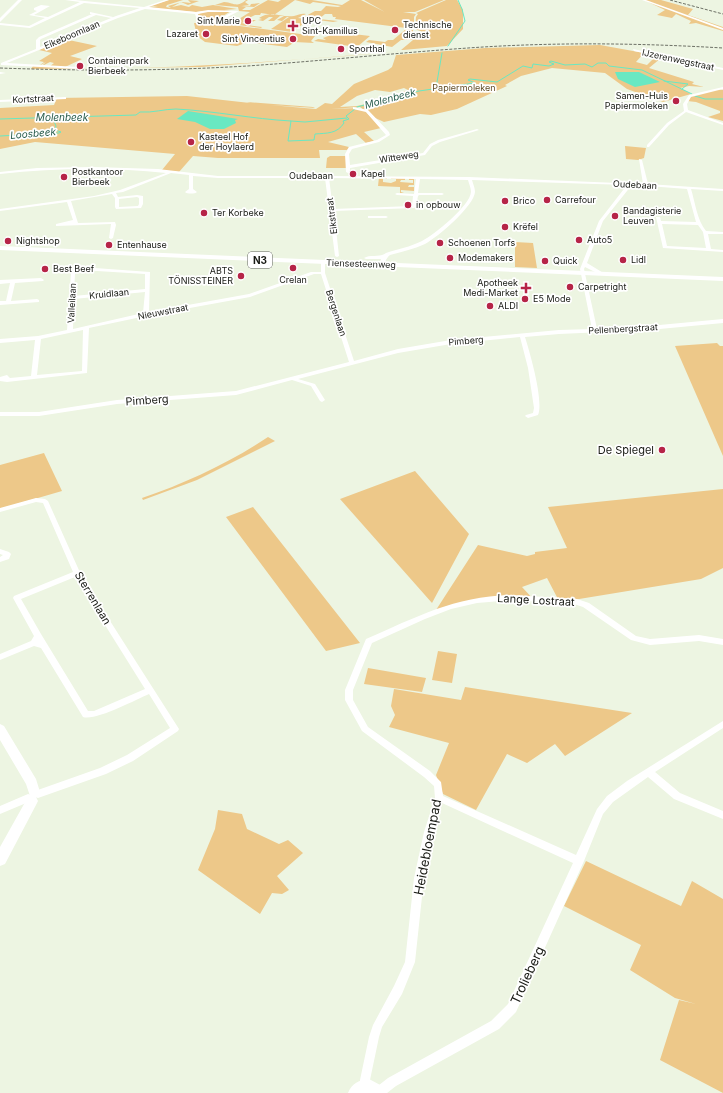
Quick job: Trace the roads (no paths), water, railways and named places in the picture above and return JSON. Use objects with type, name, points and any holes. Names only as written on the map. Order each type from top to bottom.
[{"type":"main road","name":"Tiensesteenweg","points":[[0,248],[323,262],[382,261],[723,280]]},
{"type":"street","points":[[0,21],[20,0]]},
{"type":"street","points":[[66,0],[196,13],[236,10],[216,22],[198,16],[196,13]]},
{"type":"street","points":[[143,7],[168,0]]},
{"type":"street","points":[[643,0],[723,29]]},
{"type":"street","points":[[0,24],[28,27],[84,2]]},
{"type":"street","name":"Eikeboomlaan","points":[[1,64],[143,7]]},
{"type":"street","points":[[38,10],[31,15],[49,18]]},
{"type":"street","points":[[89,13],[112,17]]},
{"type":"street","points":[[38,48],[38,40],[56,30],[95,14]]},
{"type":"street","points":[[76,22],[88,24]]},
{"type":"street","points":[[56,30],[72,33],[70,34]]},
{"type":"street","name":"IJzerenwegstraat","points":[[634,50],[723,69]]},
{"type":"street","name":"Eikeboomlaan","points":[[1,64],[79,68]]},
{"type":"street","points":[[686,111],[685,104],[692,95],[723,88]]},
{"type":"street","name":"Kortstraat","points":[[0,101],[65,98]]},
{"type":"street","points":[[349,176],[347,154],[350,148],[378,141],[388,135],[388,133],[367,112],[354,108]]},
{"type":"street","points":[[686,111],[723,124]]},
{"type":"street","points":[[648,146],[668,124],[686,111]]},
{"type":"street","name":"Witteweg","points":[[348,167],[424,154],[431,145],[439,141],[477,130]]},
{"type":"street","points":[[640,160],[646,186]]},
{"type":"street","points":[[0,173],[76,168],[172,172]]},
{"type":"street","name":"Oudebaan","points":[[0,210],[69,201],[113,193],[172,172],[191,175],[215,176],[469,178],[723,190]]},
{"type":"street","points":[[191,175],[193,200]]},
{"type":"street","name":"Eikstraat","points":[[327,176],[337,256]]},
{"type":"street","points":[[332,210],[414,207],[417,194],[418,177]]},
{"type":"street","points":[[366,258],[382,261],[429,239],[442,230],[466,204],[472,195],[473,187],[469,178]]},
{"type":"street","points":[[595,330],[583,273],[584,264],[601,221],[629,185]]},
{"type":"street","points":[[689,188],[699,224],[705,232],[709,250]]},
{"type":"street","points":[[113,193],[117,198],[118,208],[139,207],[141,204],[141,197],[117,198]]},
{"type":"street","points":[[397,194],[442,194]]},
{"type":"street","points":[[69,201],[76,222],[113,223],[112,238]]},
{"type":"street","points":[[375,208],[377,217]]},
{"type":"street","points":[[370,217],[386,217]]},
{"type":"street","points":[[699,224],[658,220],[665,247],[723,252]]},
{"type":"street","points":[[705,232],[723,234]]},
{"type":"street","name":"Bergenlaan","points":[[323,262],[323,273],[352,363]]},
{"type":"street","points":[[584,264],[603,274]]},
{"type":"street","name":"Valleilaan","points":[[70,331],[73,273],[74,270],[81,268],[148,273],[146,314]]},
{"type":"street","name":"Nieuwstraat","points":[[0,341],[38,338],[146,314],[250,295],[309,274],[323,273]]},
{"type":"street","points":[[0,282],[41,280]]},
{"type":"street","points":[[8,302],[13,281]]},
{"type":"street","name":"Kruidlaan","points":[[72,298],[146,290]]},
{"type":"street","points":[[0,303],[37,301]]},
{"type":"street","name":"Pellenbergstraat","points":[[522,336],[595,330],[649,328],[723,321]]},
{"type":"street","points":[[7,380],[7,377],[2,378],[2,380],[8,380],[85,372],[86,328]]},
{"type":"street","points":[[522,336],[531,368],[537,408],[536,414],[528,416]]},
{"type":"street","name":"Pimberg","points":[[0,414],[30,415],[123,402],[222,395],[249,390],[426,345],[522,336]]},
{"type":"street","points":[[34,377],[38,338]]},
{"type":"street","points":[[293,379],[313,385],[322,400]]},
{"type":"street","name":"Sterrenlaan","points":[[0,510],[36,500],[45,502],[77,574],[175,728],[136,755],[110,768],[33,796]]},
{"type":"street","points":[[0,551],[7,554],[6,557],[0,560]]},
{"type":"street","points":[[77,574],[25,595],[21,604],[38,636],[86,715],[95,714],[151,690]]},
{"type":"street","name":"Lange Lostraat","points":[[369,641],[430,613],[464,603],[494,598],[574,601],[586,605],[634,638],[650,642],[699,638],[723,642]]},
{"type":"street","points":[[0,657],[34,643],[38,636]]},
{"type":"street","name":"Heidebloempad","points":[[367,1091],[365,1080],[378,1025],[398,990],[410,962],[419,878],[429,832],[439,798],[438,785],[427,774],[365,729],[349,700],[349,690],[369,641]]},
{"type":"street","points":[[34,643],[44,646]]},
{"type":"street","name":"Trolieberg","points":[[367,1091],[392,1082],[495,1024],[505,1016],[512,1008],[579,862],[600,812],[610,799],[630,784],[723,724]]},
{"type":"street","points":[[0,729],[32,783],[33,796],[0,860]]},
{"type":"street","points":[[649,772],[677,796],[723,815]]},
{"type":"street","points":[[0,810],[33,796]]},
{"type":"street","points":[[439,798],[579,862]]},
{"type":"waterway","points":[[448,46],[465,21],[458,0]]},
{"type":"waterway","points":[[436,88],[442,53]]},
{"type":"waterway","name":"Molenbeek","points":[[357,107],[419,91],[475,83],[468,80],[470,79],[497,82],[523,66],[532,68],[533,64],[549,66],[554,64],[549,62],[551,61],[565,65],[585,64],[592,67],[598,63],[606,63],[609,66],[642,70],[665,81]]},
{"type":"waterway","points":[[665,81],[688,84],[682,89]]},
{"type":"waterway","name":"Molenbeek","points":[[665,81],[692,94]]},
{"type":"waterway","name":"Molenbeek","points":[[695,96],[705,99],[723,99]]},
{"type":"waterway","name":"Molenbeek","points":[[61,117],[136,115],[140,112],[176,109],[291,121]]},
{"type":"waterway","name":"Molenbeek","points":[[291,121],[288,141],[314,140],[315,134],[328,133],[341,127],[344,123],[343,121],[349,119],[346,116],[355,109]]},
{"type":"waterway","name":"Molenbeek","points":[[61,117],[67,116]]},
{"type":"waterway","name":"Molenbeek","points":[[0,119],[61,117]]},
{"type":"waterway","name":"Loosbeek","points":[[0,136],[59,133],[61,132],[55,130],[56,126],[53,119],[61,117]]},
{"type":"waterway","name":"Molenbeek","points":[[291,121],[305,122],[347,118]]},
{"type":"railway","points":[[670,0],[723,14]]},
{"type":"railway","points":[[0,68],[62,70],[216,68],[468,48],[564,44],[627,44],[723,48]]},
{"type":"place","name":"Sint Marie","points":[[248,21]]},
{"type":"place","name":"UPC Sint-Kamillus","points":[[293,26]]},
{"type":"place","name":"Technische dienst","points":[[395,30]]},
{"type":"place","name":"Lazaret","points":[[206,34]]},
{"type":"place","name":"Sint Vincentius","points":[[293,39]]},
{"type":"place","name":"Sporthal","points":[[341,49]]},
{"type":"place","name":"Containerpark Bierbeek","points":[[80,66]]},
{"type":"place","name":"Samen-Huis Papiermoleken","points":[[676,101]]},
{"type":"place","name":"Kasteel Hof der Hoylaerd","points":[[191,142]]},
{"type":"place","name":"Kapel","points":[[353,174]]},
{"type":"place","name":"Postkantoor Bierbeek","points":[[64,177]]},
{"type":"place","name":"Carrefour","points":[[547,200]]},
{"type":"place","name":"Brico","points":[[505,201]]},
{"type":"place","name":"in opbouw","points":[[408,205]]},
{"type":"place","name":"Ter Korbeke","points":[[204,213]]},
{"type":"place","name":"Bandagisterie Leuven","points":[[615,216]]},
{"type":"place","name":"Krëfel","points":[[505,227]]},
{"type":"place","name":"Auto5","points":[[579,240]]},
{"type":"place","name":"Nightshop","points":[[8,241]]},
{"type":"place","name":"Schoenen Torfs","points":[[440,243]]},
{"type":"place","name":"Entenhause","points":[[109,245]]},
{"type":"place","name":"Modemakers","points":[[450,258]]},
{"type":"place","name":"Lidl","points":[[623,260]]},
{"type":"place","name":"Quick","points":[[545,261]]},
{"type":"place","name":"Crelan","points":[[293,268]]},
{"type":"place","name":"Best Beef","points":[[45,269]]},
{"type":"place","name":"ABTS TÖNISSTEINER","points":[[241,276]]},
{"type":"place","name":"Carpetright","points":[[570,287]]},
{"type":"place","name":"Apotheek Medi-Market","points":[[526,288]]},
{"type":"place","name":"E5 Mode","points":[[525,299]]},
{"type":"place","name":"ALDI","points":[[490,306]]},
{"type":"place","name":"De Spiegel","points":[[662,450]]},
{"type":"park label","name":"Papiermoleken","points":[[464,88]]}]
